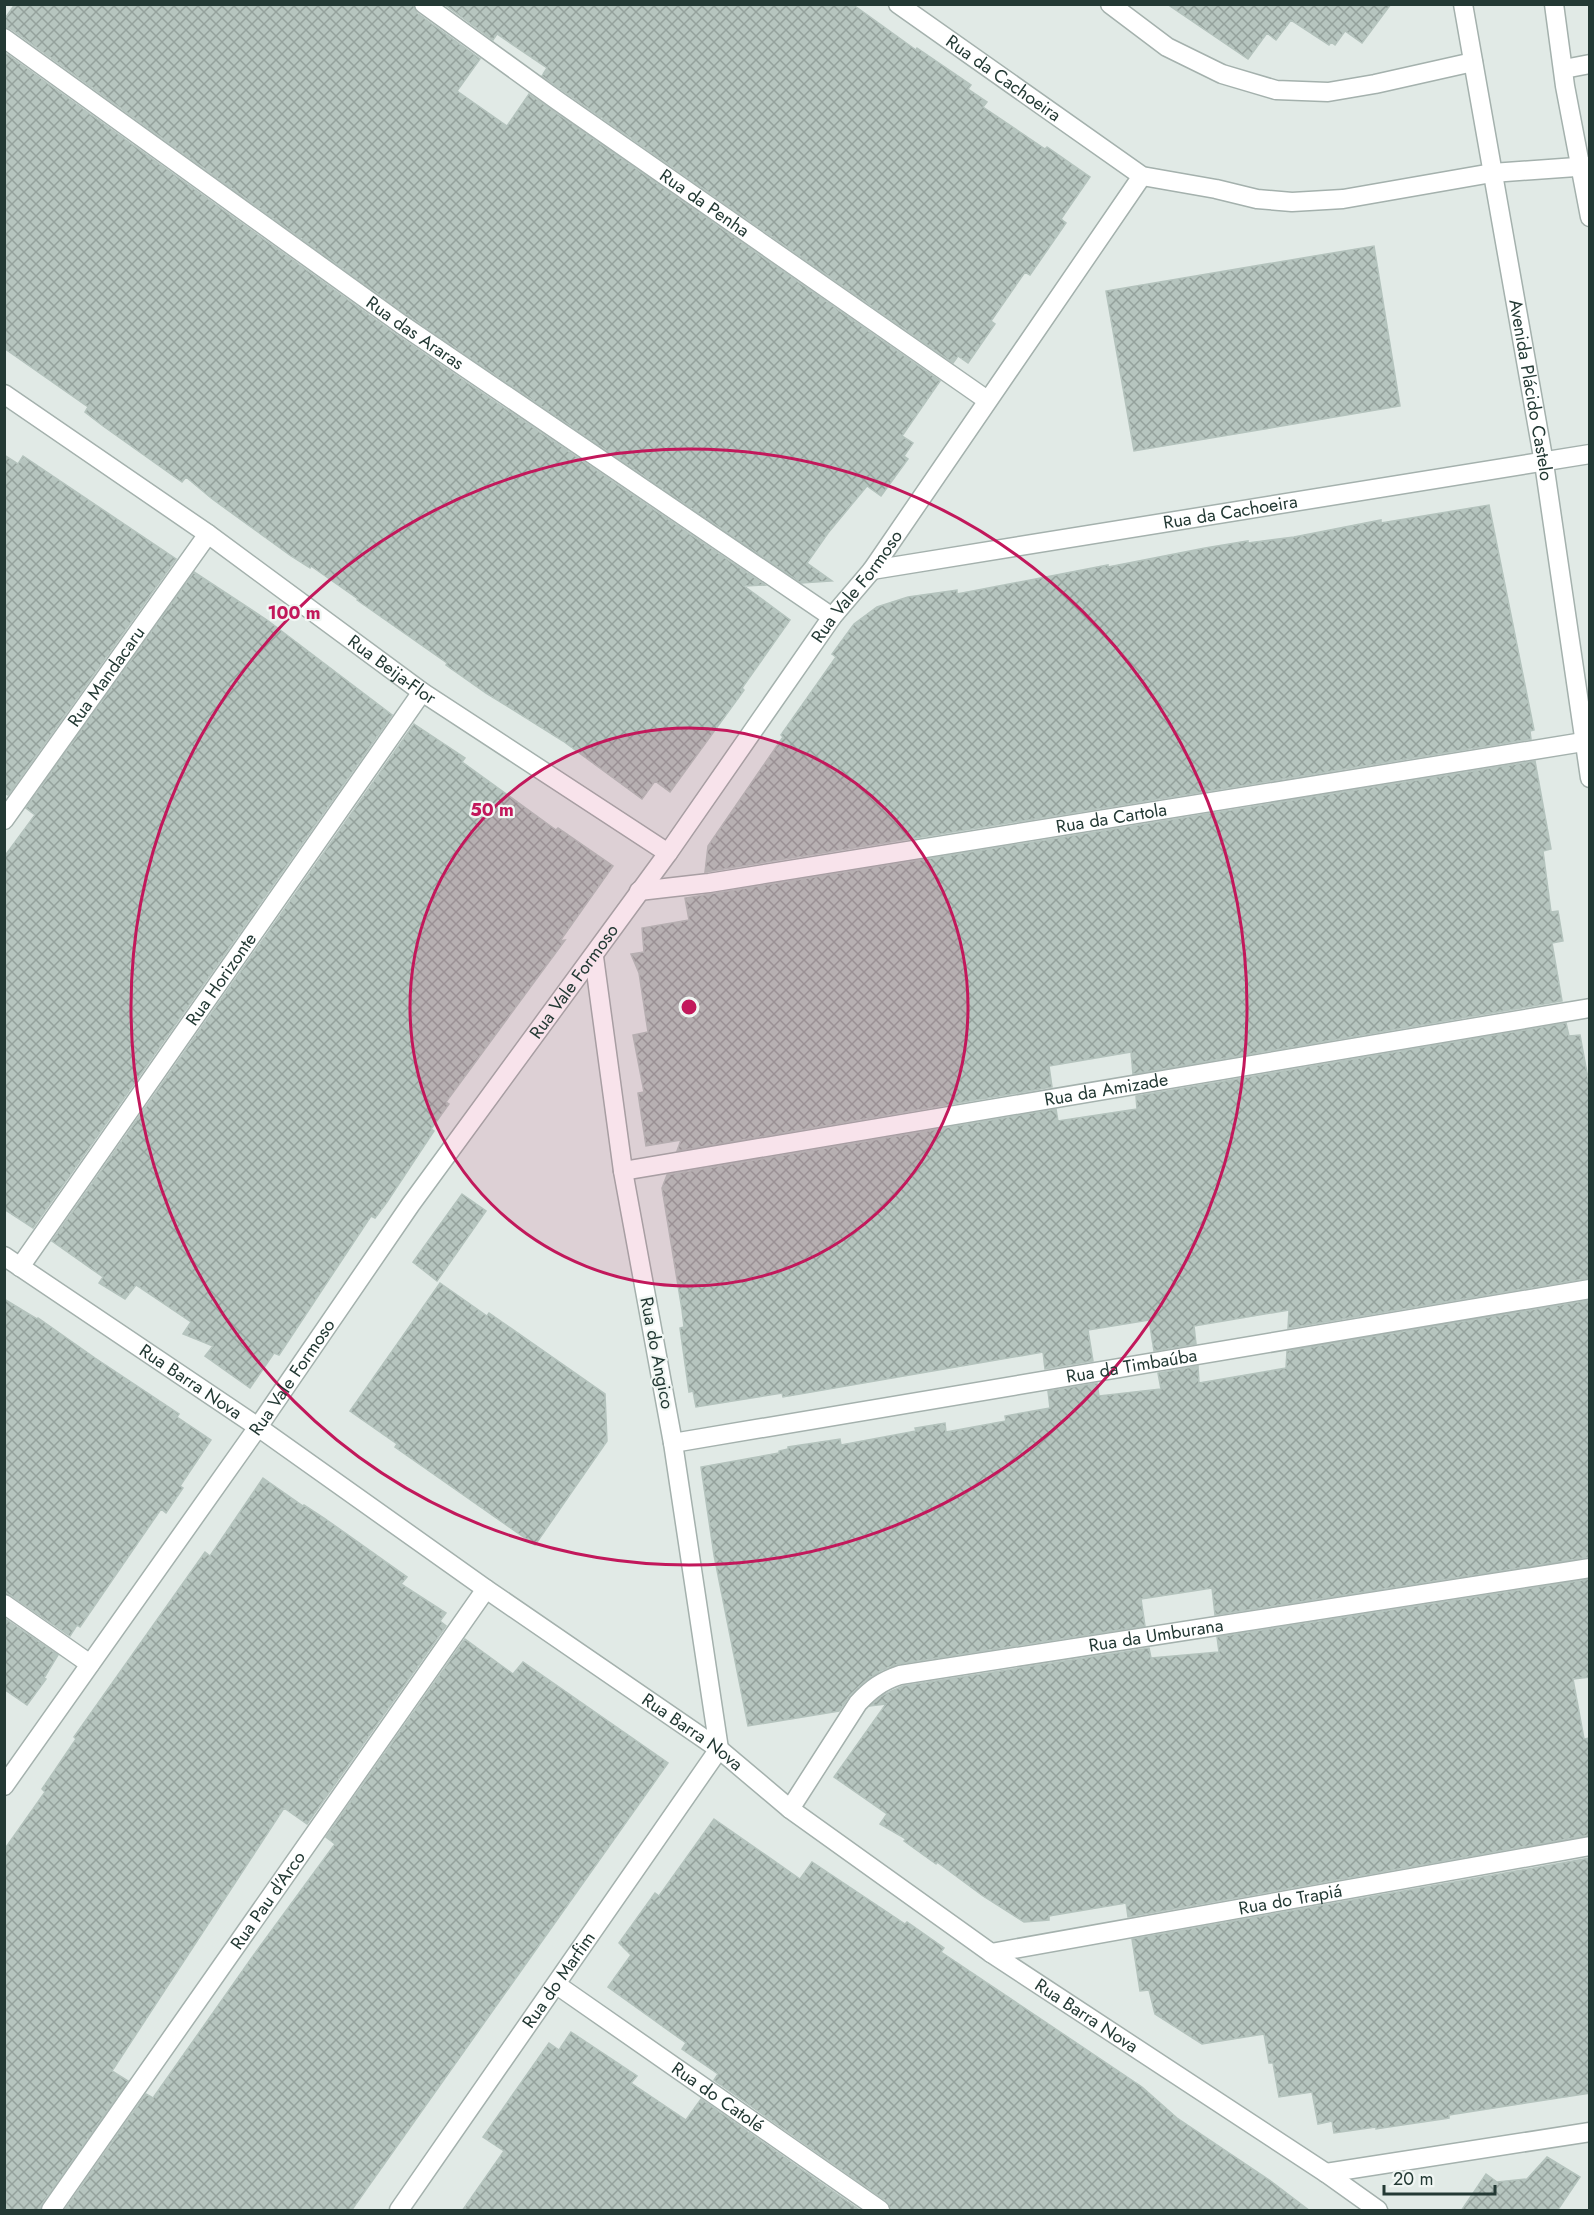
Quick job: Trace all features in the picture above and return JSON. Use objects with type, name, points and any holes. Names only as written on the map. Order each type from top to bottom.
[{"type":"street","name":"Rua da Penha","points":[[424,4],[568,108],[987,400]]},
{"type":"street","name":"Rua da Cachoeira","points":[[898,4],[1142,176],[1257,199],[1292,201],[1343,199],[1492,173],[1586,166]]},
{"type":"street","points":[[1110,4],[1167,46],[1222,74],[1276,90],[1328,92],[1473,62]]},
{"type":"street","name":"Avenida Plácido Castelo","points":[[1463,4],[1544,463],[1590,778]]},
{"type":"street","points":[[1554,4],[1576,142],[1586,166],[1590,217]]},
{"type":"street","name":"Rua das Araras","points":[[4,38],[401,324],[832,617]]},
{"type":"street","points":[[1564,77],[1590,64]]},
{"type":"street","name":"Rua Vale Formoso","points":[[4,1786],[258,1427],[411,1204],[668,854],[832,617],[872,570],[1142,176]]},
{"type":"street","name":"Rua Beija-Flor","points":[[4,394],[207,534],[422,692],[668,854]]},
{"type":"street","name":"Rua da Cachoeira","points":[[872,570],[1590,454]]},
{"type":"street","name":"Rua Mandacaru","points":[[4,820],[207,534]]},
{"type":"street","name":"Rua Horizonte","points":[[20,1267],[422,692]]},
{"type":"street","name":"Rua da Cartola","points":[[639,891],[709,883],[1583,742]]},
{"type":"street","name":"Rua do Angico","points":[[594,957],[623,1172],[673,1443],[719,1749]]},
{"type":"street","name":"Rua da Amizade","points":[[623,1172],[1590,1008]]},
{"type":"street","name":"Rua Barra Nova","points":[[4,1256],[258,1427],[486,1589],[719,1749],[790,1809],[991,1953],[1326,2173],[1378,2211]]},
{"type":"street","name":"Rua da Timbaúba","points":[[673,1443],[1590,1289]]},
{"type":"street","name":"Rua da Umburana","points":[[790,1809],[858,1703],[869,1690],[900,1675],[1590,1568]]},
{"type":"street","name":"Rua Pau d'Arco","points":[[51,2211],[486,1589]]},
{"type":"street","points":[[4,1604],[90,1664]]},
{"type":"street","name":"Rua do Marfim","points":[[406,2208],[719,1749]]},
{"type":"street","name":"Rua do Trapiá","points":[[991,1953],[1590,1846]]},
{"type":"street","name":"Rua do Catolé","points":[[557,1985],[880,2211]]},
{"type":"street","points":[[1326,2173],[1590,2132]]},
{"type":"building","points":[[15,4],[413,4],[417,13],[480,59],[457,91],[507,126],[529,94],[940,381],[902,436],[913,443],[904,456],[908,459],[881,496],[867,486],[828,533],[807,563],[832,581],[801,583],[407,315],[11,29],[4,27],[4,20]]},
{"type":"building","points":[[444,4],[852,4],[916,50],[917,48],[971,85],[968,89],[987,102],[983,107],[1090,177],[1061,219],[1066,223],[1030,275],[1025,272],[991,321],[995,324],[968,363],[958,356],[953,363],[542,76],[547,68],[497,34],[493,40]]},
{"type":"building","points":[[1167,4],[1391,4],[1362,43],[1345,31],[1335,45],[1331,42],[1329,45],[1291,20],[1276,40],[1267,33],[1248,59]]},
{"type":"building","points":[[4,52],[394,333],[765,585],[744,586],[790,620],[742,688],[744,690],[670,792],[655,781],[642,799],[563,741],[446,665],[447,663],[311,566],[310,568],[291,556],[186,477],[182,482],[85,412],[88,407],[4,348]]},
{"type":"building","points":[[1374,246],[1400,406],[1134,451],[1106,291]]},
{"type":"building","points":[[4,455],[18,464],[23,456],[176,559],[8,795],[4,793]]},
{"type":"building","points":[[1489,505],[1534,730],[1530,731],[1531,739],[705,872],[708,846],[783,737],[781,735],[836,657],[832,654],[854,624],[877,607],[908,597],[957,590],[957,594],[1205,548],[1294,537],[1381,520],[1381,523]]},
{"type":"building","points":[[194,572],[267,620],[392,715],[33,1228],[4,1209],[4,857],[35,815],[26,808]]},
{"type":"building","points":[[414,724],[465,758],[462,762],[556,830],[558,828],[613,866],[560,941],[565,940],[446,1102],[449,1104],[431,1129],[434,1131],[387,1202],[375,1218],[371,1216],[279,1355],[274,1353],[250,1388],[205,1356],[213,1346],[183,1334],[191,1322],[136,1285],[125,1299],[99,1283],[103,1277],[52,1241]]},
{"type":"building","points":[[1535,761],[1551,849],[1543,851],[1551,912],[1558,911],[1563,941],[1552,943],[1562,1001],[1133,1074],[1131,1052],[1049,1066],[1052,1087],[677,1151],[681,1140],[646,1146],[638,1093],[644,1092],[633,1035],[648,1032],[639,973],[631,954],[644,952],[642,928],[689,920],[685,898]]},
{"type":"building","points":[[1566,1023],[1569,1036],[1580,1035],[1590,1089],[1590,1278],[1288,1328],[1289,1310],[1194,1326],[1196,1344],[1154,1351],[1149,1320],[1088,1330],[1093,1361],[1045,1369],[1043,1352],[783,1397],[782,1393],[696,1407],[693,1391],[689,1392],[680,1328],[684,1327],[682,1310],[662,1188],[667,1175],[1056,1109],[1058,1121],[1137,1109],[1136,1096]]},
{"type":"building","points":[[462,1194],[486,1211],[437,1281],[413,1262]]},
{"type":"building","points":[[440,1283],[487,1316],[489,1313],[605,1394],[607,1441],[535,1545],[395,1447],[397,1444],[350,1411]]},
{"type":"building","points":[[4,1299],[38,1318],[179,1414],[177,1417],[211,1440],[180,1486],[183,1488],[166,1513],[161,1509],[80,1627],[77,1625],[70,1636],[4,1593]]},
{"type":"building","points":[[1590,1300],[1590,1557],[1215,1615],[1212,1588],[1141,1599],[1145,1626],[898,1664],[882,1670],[865,1681],[850,1695],[839,1711],[748,1726],[714,1555],[701,1467],[779,1453],[788,1447],[840,1439],[841,1445],[916,1431],[915,1428],[945,1423],[946,1432],[1006,1421],[1005,1416],[1050,1408],[1048,1391],[1097,1383],[1099,1396],[1161,1389],[1158,1373],[1198,1366],[1199,1383],[1286,1368],[1287,1351]]},
{"type":"building","points":[[263,1478],[407,1577],[401,1584],[446,1613],[440,1621],[446,1626],[307,1824],[284,1808],[112,2071],[128,2081],[42,2204],[40,2211],[4,2211],[4,1850],[45,1792],[42,1789],[76,1739],[74,1737],[205,1552],[210,1556]]},
{"type":"building","points":[[1590,1579],[1590,1677],[1573,1679],[1584,1739],[1590,1738],[1590,1835],[1128,1917],[1126,1903],[1049,1916],[1049,1920],[1024,1922],[983,1896],[937,1862],[936,1864],[904,1841],[906,1839],[880,1824],[887,1814],[834,1777],[886,1704],[870,1706],[883,1695],[903,1686],[1149,1648],[1151,1658],[1219,1652],[1217,1637]]},
{"type":"building","points":[[4,1618],[58,1655],[44,1678],[46,1679],[27,1705],[4,1689]]},
{"type":"building","points":[[465,1639],[513,1674],[523,1662],[668,1763],[351,2211],[64,2211],[146,2094],[153,2098],[335,1844],[326,1837]]},
{"type":"building","points":[[714,1819],[800,1879],[812,1862],[905,1924],[907,1922],[944,1948],[941,1952],[1142,2087],[1177,2118],[1272,2182],[1310,2211],[891,2211],[886,2201],[714,2080],[718,2074],[682,2049],[686,2043],[608,1987],[631,1955],[619,1943],[655,1893],[659,1896]]},
{"type":"building","points":[[1590,1858],[1590,2093],[1449,2115],[1449,2118],[1334,2133],[1332,2121],[1318,2124],[1312,2092],[1279,2097],[1273,2063],[1269,2063],[1264,2034],[1202,2044],[1155,2014],[1149,1990],[1140,1991],[1132,1939]]},
{"type":"building","points":[[571,2032],[637,2076],[631,2083],[686,2120],[701,2099],[861,2211],[462,2211],[504,2151],[483,2137],[549,2043],[559,2050]]},
{"type":"building","points":[[1547,2157],[1580,2177],[1557,2211],[1461,2211],[1486,2174],[1497,2182],[1527,2179]]}]
